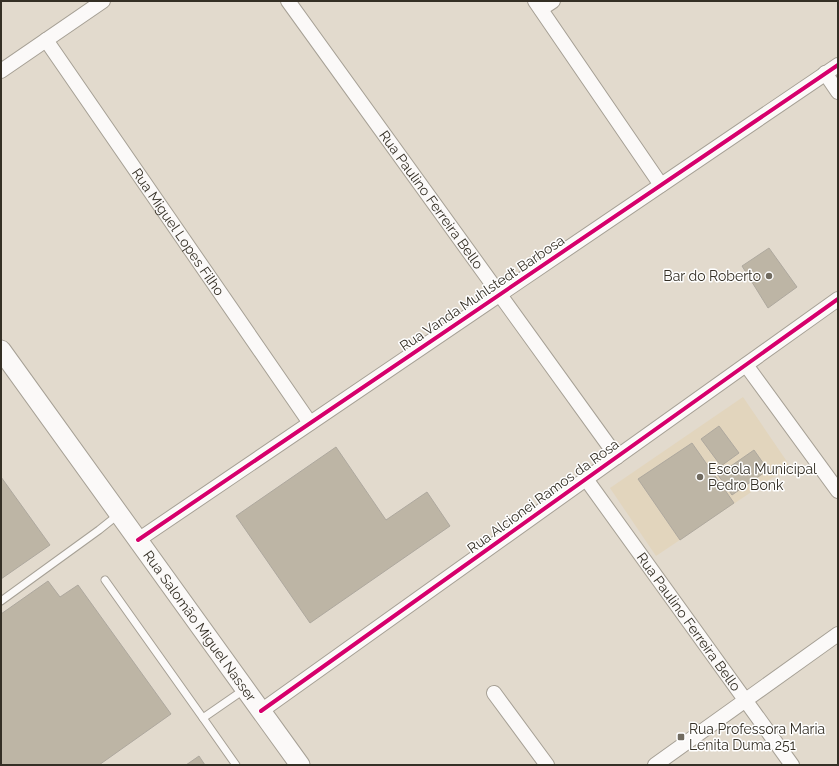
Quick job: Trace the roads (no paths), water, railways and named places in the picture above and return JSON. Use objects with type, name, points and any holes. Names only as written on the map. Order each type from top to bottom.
[{"type":"street","points":[[1,71],[103,1]]},
{"type":"street","name":"Rua Paulino Ferreira Bello","points":[[288,1],[617,457]]},
{"type":"street","points":[[553,1],[538,5],[661,185]]},
{"type":"street","name":"Rua Miguel Lopes Filho","points":[[46,40],[310,423]]},
{"type":"street","name":"Rua Vanda Muhlstedt Barbosa","points":[[138,540],[838,65]]},
{"type":"street","points":[[826,73],[838,92]]},
{"type":"street","name":"Rua Alcionei Ramos da Rosa","points":[[261,711],[838,299]]},
{"type":"street","name":"Rua Salomão Miguel Nasser","points":[[1,350],[300,765]]},
{"type":"street","points":[[746,365],[838,491]]},
{"type":"street","name":"Rua Paulino Ferreira Bello","points":[[586,479],[792,765]]},
{"type":"street","points":[[654,765],[838,634]]},
{"type":"street","points":[[494,692],[547,765]]},
{"type":"lane","points":[[1,601],[119,514]]},
{"type":"lane","points":[[105,580],[236,765]]},
{"type":"lane","points":[[203,718],[245,689]]},
{"type":"place","name":"Bar do Roberto","points":[[769,276]]},
{"type":"place","name":"Escola Municipal Pedro Bonk","points":[[700,477]]},
{"type":"place","name":"Rua Professora Maria Lenita Duma 251","points":[[681,737]]}]
